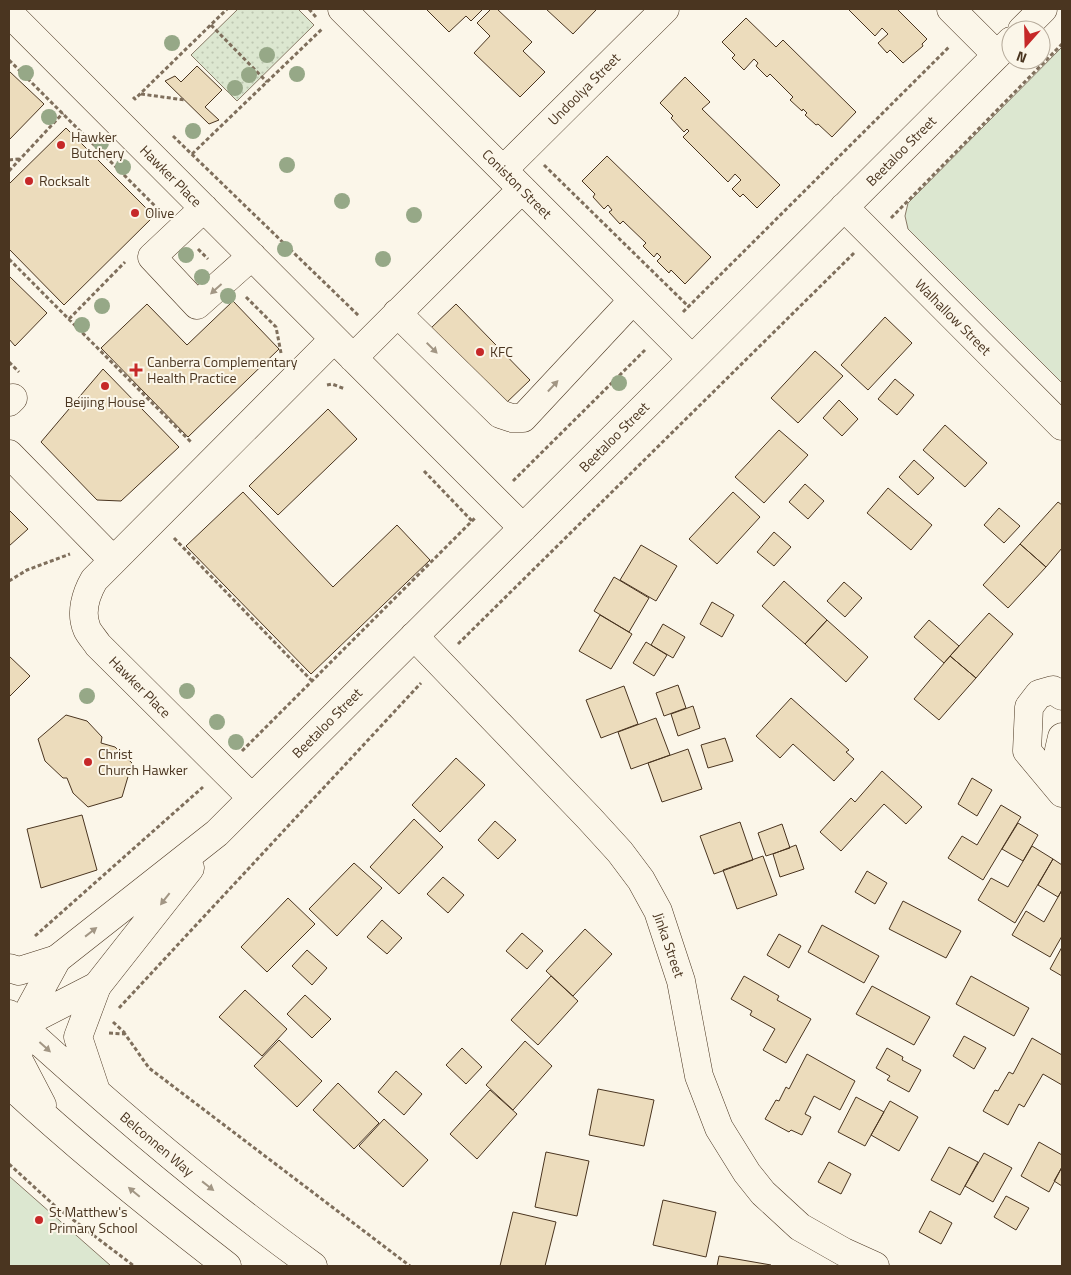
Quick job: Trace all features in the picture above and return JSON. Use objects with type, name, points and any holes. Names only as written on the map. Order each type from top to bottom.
[{"type":"street","name":"Coniston Street","points":[[342,9],[692,359]]},
{"type":"street","name":"Undoolya Street","points":[[503,170],[664,9]]},
{"type":"street","points":[[1032,20],[1043,9]]},
{"type":"street","name":"Hawker Place","points":[[9,13],[522,528]]},
{"type":"street","points":[[960,18],[1001,46]]},
{"type":"street","name":"Beetaloo Street","points":[[13,1022],[96,986],[217,833],[1001,51]]},
{"type":"street","points":[[353,358],[522,189]]},
{"type":"street","points":[[204,208],[152,257],[197,305],[252,256]]},
{"type":"street","name":"Walhallow Street","points":[[844,208],[1062,426]]},
{"type":"street","points":[[397,314],[500,414],[512,418],[523,418],[632,300]]},
{"type":"street","name":"Hawker Place","points":[[252,798],[98,645],[87,629],[84,615],[87,593],[94,580],[113,560],[334,339]]},
{"type":"street","points":[[9,454],[113,560]]},
{"type":"street","name":"Jinka Street","points":[[414,636],[589,818],[620,852],[640,880],[658,911],[682,981],[699,1076],[719,1128],[747,1173],[763,1193],[800,1227],[844,1252],[875,1266]]},
{"type":"street","points":[[1060,790],[1027,751],[1029,707],[1039,694],[1053,690],[1062,696]]},
{"type":"street","points":[[1060,790],[1059,750],[1062,737]]},
{"type":"street","name":"Beetaloo Street","points":[[13,1022],[57,959],[217,833]]},
{"type":"street","points":[[9,968],[19,970],[57,959]]},
{"type":"street","points":[[96,986],[78,1038],[97,1094]]},
{"type":"street","points":[[13,1022],[18,1060],[52,1124]]},
{"type":"street","name":"Belconnen Way","points":[[13,1022],[192,1174],[313,1266]]},
{"type":"street","points":[[9,1084],[52,1124],[153,1209],[227,1266]]},
{"type":"path","points":[[192,154],[325,26],[309,9]]},
{"type":"path","points":[[30,940],[223,769],[312,681],[689,307],[960,18]]},
{"type":"path","points":[[210,25],[267,82]]},
{"type":"path","points":[[891,219],[1062,44]]},
{"type":"path","points":[[9,60],[276,327],[282,359]]},
{"type":"path","points":[[141,94],[184,100]]},
{"type":"path","points":[[135,99],[142,106]]},
{"type":"path","points":[[170,133],[377,334]]},
{"type":"path","points":[[526,147],[689,307]]},
{"type":"path","points":[[9,160],[20,159]]},
{"type":"path","points":[[451,651],[851,256]]},
{"type":"path","points":[[9,259],[211,462]]},
{"type":"path","points":[[69,319],[128,259]]},
{"type":"path","points":[[9,362],[14,392]]},
{"type":"path","points":[[324,385],[332,384],[348,390]]},
{"type":"path","points":[[421,467],[472,521]]},
{"type":"path","points":[[171,534],[312,681]]},
{"type":"path","points":[[9,581],[27,570],[71,553]]},
{"type":"path","points":[[116,1011],[414,690],[421,683],[427,683]]},
{"type":"path","points":[[83,1023],[94,1031],[125,1034],[149,1068],[410,1266]]},
{"type":"path","points":[[9,1164],[55,1206],[134,1266]]},
{"type":"green space","points":[[238,9],[298,9],[314,25],[237,101],[191,55]]},
{"type":"green space","points":[[1062,47],[1062,383],[908,229],[905,216],[908,203],[1039,70],[1051,70],[1051,58]]},
{"type":"green space","name":"St Matthew's Primary School","points":[[9,1176],[111,1266],[9,1266]]},
{"type":"building","points":[[426,9],[483,9],[471,21],[466,16],[449,32]]},
{"type":"building","points":[[491,9],[497,9],[532,42],[523,51],[545,72],[520,97],[474,53],[490,36],[477,23]]},
{"type":"building","points":[[546,9],[595,9],[596,10],[573,34]]},
{"type":"building","points":[[848,9],[897,9],[927,39],[922,44],[923,46],[903,63],[890,50],[887,53],[878,43],[888,34],[882,28],[875,36]]},
{"type":"building","points":[[746,18],[776,47],[783,40],[856,112],[832,137],[805,115],[807,113],[803,109],[802,111],[790,100],[793,97],[770,74],[767,77],[756,66],[758,63],[754,59],[744,70],[732,58],[735,55],[722,42]]},
{"type":"building","points":[[197,66],[222,90],[205,107],[219,120],[209,124],[165,81],[175,76],[181,82]]},
{"type":"building","points":[[9,71],[44,104],[9,140]]},
{"type":"building","points":[[685,77],[710,102],[702,109],[780,185],[757,208],[743,194],[740,197],[732,189],[741,180],[735,174],[728,182],[683,137],[689,131],[687,129],[684,132],[671,118],[673,116],[660,103]]},
{"type":"building","points":[[66,128],[154,216],[64,305],[9,249],[9,184]]},
{"type":"building","points":[[607,156],[711,257],[685,284],[671,270],[669,273],[657,261],[661,257],[657,253],[654,257],[643,246],[646,243],[623,221],[620,224],[609,212],[612,210],[608,205],[604,209],[593,197],[595,194],[582,181]]},
{"type":"building","points":[[9,276],[47,313],[15,346],[9,339]]},
{"type":"building","points":[[233,301],[279,349],[188,437],[101,348],[147,304],[187,345]]},
{"type":"building","points":[[456,304],[530,380],[504,405],[430,329]]},
{"type":"building","points":[[885,317],[912,343],[868,390],[841,365]]},
{"type":"building","points":[[815,351],[843,376],[798,423],[771,398]]},
{"type":"building","points":[[103,369],[179,447],[121,501],[97,500],[41,442]]},
{"type":"building","points":[[895,379],[914,395],[897,415],[878,399]]},
{"type":"building","points":[[839,400],[858,419],[842,436],[823,418]]},
{"type":"building","points":[[328,409],[357,439],[278,515],[249,486]]},
{"type":"building","points":[[945,425],[987,463],[965,487],[923,450]]},
{"type":"building","points":[[779,430],[808,455],[764,503],[735,477]]},
{"type":"building","points":[[914,460],[934,478],[918,495],[899,477]]},
{"type":"building","points":[[805,484],[824,501],[808,519],[789,502]]},
{"type":"building","points":[[888,488],[932,525],[911,550],[867,513]]},
{"type":"building","points":[[243,492],[333,587],[397,525],[430,560],[311,674],[186,546]]},
{"type":"building","points":[[733,492],[760,517],[717,564],[689,539]]},
{"type":"building","points":[[1058,502],[1062,505],[1062,548],[1046,567],[1020,544]]},
{"type":"building","points":[[999,508],[1020,526],[1004,543],[984,525]]},
{"type":"building","points":[[9,510],[28,529],[9,546]]},
{"type":"building","points":[[774,532],[791,547],[774,566],[757,552]]},
{"type":"building","points":[[1020,544],[1046,567],[1008,608],[983,585]]},
{"type":"building","points":[[641,545],[677,566],[656,601],[620,580]]},
{"type":"building","points":[[614,577],[649,598],[629,632],[594,611]]},
{"type":"building","points":[[784,581],[827,620],[805,644],[762,606]]},
{"type":"building","points":[[844,582],[862,598],[845,617],[827,601]]},
{"type":"building","points":[[712,602],[734,615],[722,637],[700,624]]},
{"type":"building","points":[[989,613],[1013,634],[976,678],[950,656]]},
{"type":"building","points":[[600,615],[632,634],[611,669],[579,651]]},
{"type":"building","points":[[827,620],[868,657],[846,682],[805,644]]},
{"type":"building","points":[[929,620],[959,646],[944,663],[914,637]]},
{"type":"building","points":[[663,624],[685,637],[673,658],[651,645]]},
{"type":"building","points":[[646,642],[667,655],[654,676],[633,663]]},
{"type":"building","points":[[9,656],[30,676],[9,697]]},
{"type":"building","points":[[950,656],[976,678],[939,720],[914,699]]},
{"type":"building","points":[[678,685],[686,708],[664,716],[656,693]]},
{"type":"building","points":[[624,686],[638,724],[601,738],[586,700]]},
{"type":"building","points":[[791,698],[849,750],[846,752],[854,759],[834,781],[793,744],[780,758],[756,736]]},
{"type":"building","points":[[693,706],[700,728],[678,736],[671,714]]},
{"type":"building","name":"Christ Church Hawker","points":[[66,715],[87,721],[102,737],[101,743],[115,747],[132,763],[122,797],[88,807],[73,793],[67,778],[63,778],[45,761],[38,739]]},
{"type":"building","points":[[656,718],[670,755],[631,769],[618,732]]},
{"type":"building","points":[[725,738],[733,761],[708,768],[701,745]]},
{"type":"building","points":[[688,749],[702,789],[662,802],[648,763]]},
{"type":"building","points":[[456,758],[485,785],[440,832],[412,805]]},
{"type":"building","points":[[882,771],[922,807],[906,824],[884,804],[841,851],[820,832],[851,798],[855,802]]},
{"type":"building","points":[[972,778],[992,790],[977,816],[958,804]]},
{"type":"building","points":[[1001,805],[1021,817],[983,880],[948,858],[962,836],[977,845]]},
{"type":"building","points":[[82,815],[97,870],[41,888],[27,829]]},
{"type":"building","points":[[414,819],[443,847],[399,894],[370,867]]},
{"type":"building","points":[[495,821],[516,840],[498,859],[478,840]]},
{"type":"building","points":[[740,822],[753,860],[714,874],[700,836]]},
{"type":"building","points":[[1018,823],[1038,835],[1023,861],[1002,849]]},
{"type":"building","points":[[782,824],[790,848],[766,856],[758,833]]},
{"type":"building","points":[[796,845],[804,869],[780,877],[773,854]]},
{"type":"building","points":[[1032,846],[1053,859],[1015,923],[978,900],[991,878],[1008,887]]},
{"type":"building","points":[[763,856],[777,895],[737,909],[723,870]]},
{"type":"building","points":[[1053,859],[1062,865],[1062,890],[1058,897],[1038,885]]},
{"type":"building","points":[[354,863],[382,888],[337,936],[309,909]]},
{"type":"building","points":[[867,871],[887,883],[875,904],[855,892]]},
{"type":"building","points":[[443,877],[464,895],[448,913],[427,894]]},
{"type":"building","points":[[1062,890],[1062,936],[1050,957],[1012,935],[1026,911],[1044,922]]},
{"type":"building","points":[[288,898],[315,924],[267,972],[241,947]]},
{"type":"building","points":[[903,901],[961,931],[946,958],[889,929]]},
{"type":"building","points":[[382,920],[402,938],[387,954],[367,937]]},
{"type":"building","points":[[822,925],[879,956],[864,983],[808,952]]},
{"type":"building","points":[[585,929],[612,954],[573,996],[546,971]]},
{"type":"building","points":[[522,933],[543,951],[527,969],[506,951]]},
{"type":"building","points":[[779,934],[801,946],[789,968],[767,955]]},
{"type":"building","points":[[1062,947],[1062,976],[1050,969]]},
{"type":"building","points":[[307,950],[327,968],[312,985],[292,966]]},
{"type":"building","points":[[551,976],[578,1001],[538,1045],[511,1020]]},
{"type":"building","points":[[744,976],[779,996],[777,1000],[811,1019],[786,1063],[763,1050],[775,1029],[750,1015],[752,1011],[731,999]]},
{"type":"building","points":[[971,976],[1029,1008],[1014,1036],[956,1004]]},
{"type":"building","points":[[872,986],[930,1017],[914,1045],[856,1014]]},
{"type":"building","points":[[245,990],[287,1029],[262,1056],[219,1017]]},
{"type":"building","points":[[305,995],[331,1019],[312,1038],[287,1014]]},
{"type":"building","points":[[964,1036],[986,1048],[974,1069],[953,1056]]},
{"type":"building","points":[[1032,1038],[1062,1055],[1062,1085],[1043,1074],[1024,1107],[1019,1104],[1008,1125],[983,1111],[995,1090],[998,1091],[1009,1072],[1013,1074]]},
{"type":"building","points":[[279,1040],[322,1081],[297,1107],[254,1066]]},
{"type":"building","points":[[525,1041],[552,1066],[513,1110],[486,1085]]},
{"type":"building","points":[[462,1048],[482,1067],[466,1084],[446,1065]]},
{"type":"building","points":[[887,1048],[903,1057],[902,1060],[921,1070],[909,1092],[887,1080],[890,1076],[876,1068]]},
{"type":"building","points":[[807,1054],[855,1081],[840,1110],[814,1096],[805,1114],[811,1117],[802,1135],[791,1130],[789,1132],[765,1119],[776,1100],[779,1101],[786,1087],[789,1089]]},
{"type":"building","points":[[396,1071],[422,1094],[404,1115],[378,1092]]},
{"type":"building","points":[[338,1083],[379,1123],[354,1149],[313,1110]]},
{"type":"building","points":[[598,1089],[654,1100],[644,1146],[589,1135]]},
{"type":"building","points":[[490,1090],[517,1114],[477,1159],[450,1134]]},
{"type":"building","points":[[856,1097],[884,1112],[865,1146],[838,1132]]},
{"type":"building","points":[[890,1101],[918,1117],[899,1151],[871,1135]]},
{"type":"building","points":[[384,1119],[428,1160],[403,1187],[359,1146]]},
{"type":"building","points":[[1039,1142],[1062,1155],[1062,1167],[1049,1192],[1021,1176]]},
{"type":"building","points":[[949,1147],[978,1162],[960,1195],[931,1180]]},
{"type":"building","points":[[546,1152],[589,1161],[577,1216],[535,1207]]},
{"type":"building","points":[[984,1153],[1012,1168],[993,1202],[965,1186]]},
{"type":"building","points":[[829,1162],[851,1174],[841,1194],[818,1182]]},
{"type":"building","points":[[1062,1167],[1062,1186],[1054,1181]]},
{"type":"building","points":[[1006,1196],[1029,1208],[1016,1230],[994,1217]]},
{"type":"building","points":[[663,1200],[716,1212],[706,1257],[653,1245]]},
{"type":"building","points":[[930,1211],[952,1223],[941,1244],[919,1232]]},
{"type":"building","points":[[513,1212],[556,1222],[545,1266],[500,1266]]},
{"type":"building","points":[[719,1256],[771,1265],[771,1266],[717,1266]]},
{"type":"place","name":"Hawker Butchery","points":[[61,145]]},
{"type":"place","name":"Rocksalt","points":[[29,181]]},
{"type":"place","name":"Olive","points":[[135,213]]},
{"type":"place","name":"KFC","points":[[480,352]]},
{"type":"place","name":"Canberra Complementary Health Practice","points":[[136,370]]},
{"type":"place","name":"Beijing House","points":[[105,386]]},
{"type":"place","name":"Christ Church Hawker","points":[[88,762]]},
{"type":"place","name":"St Matthew's Primary School","points":[[39,1220]]}]
